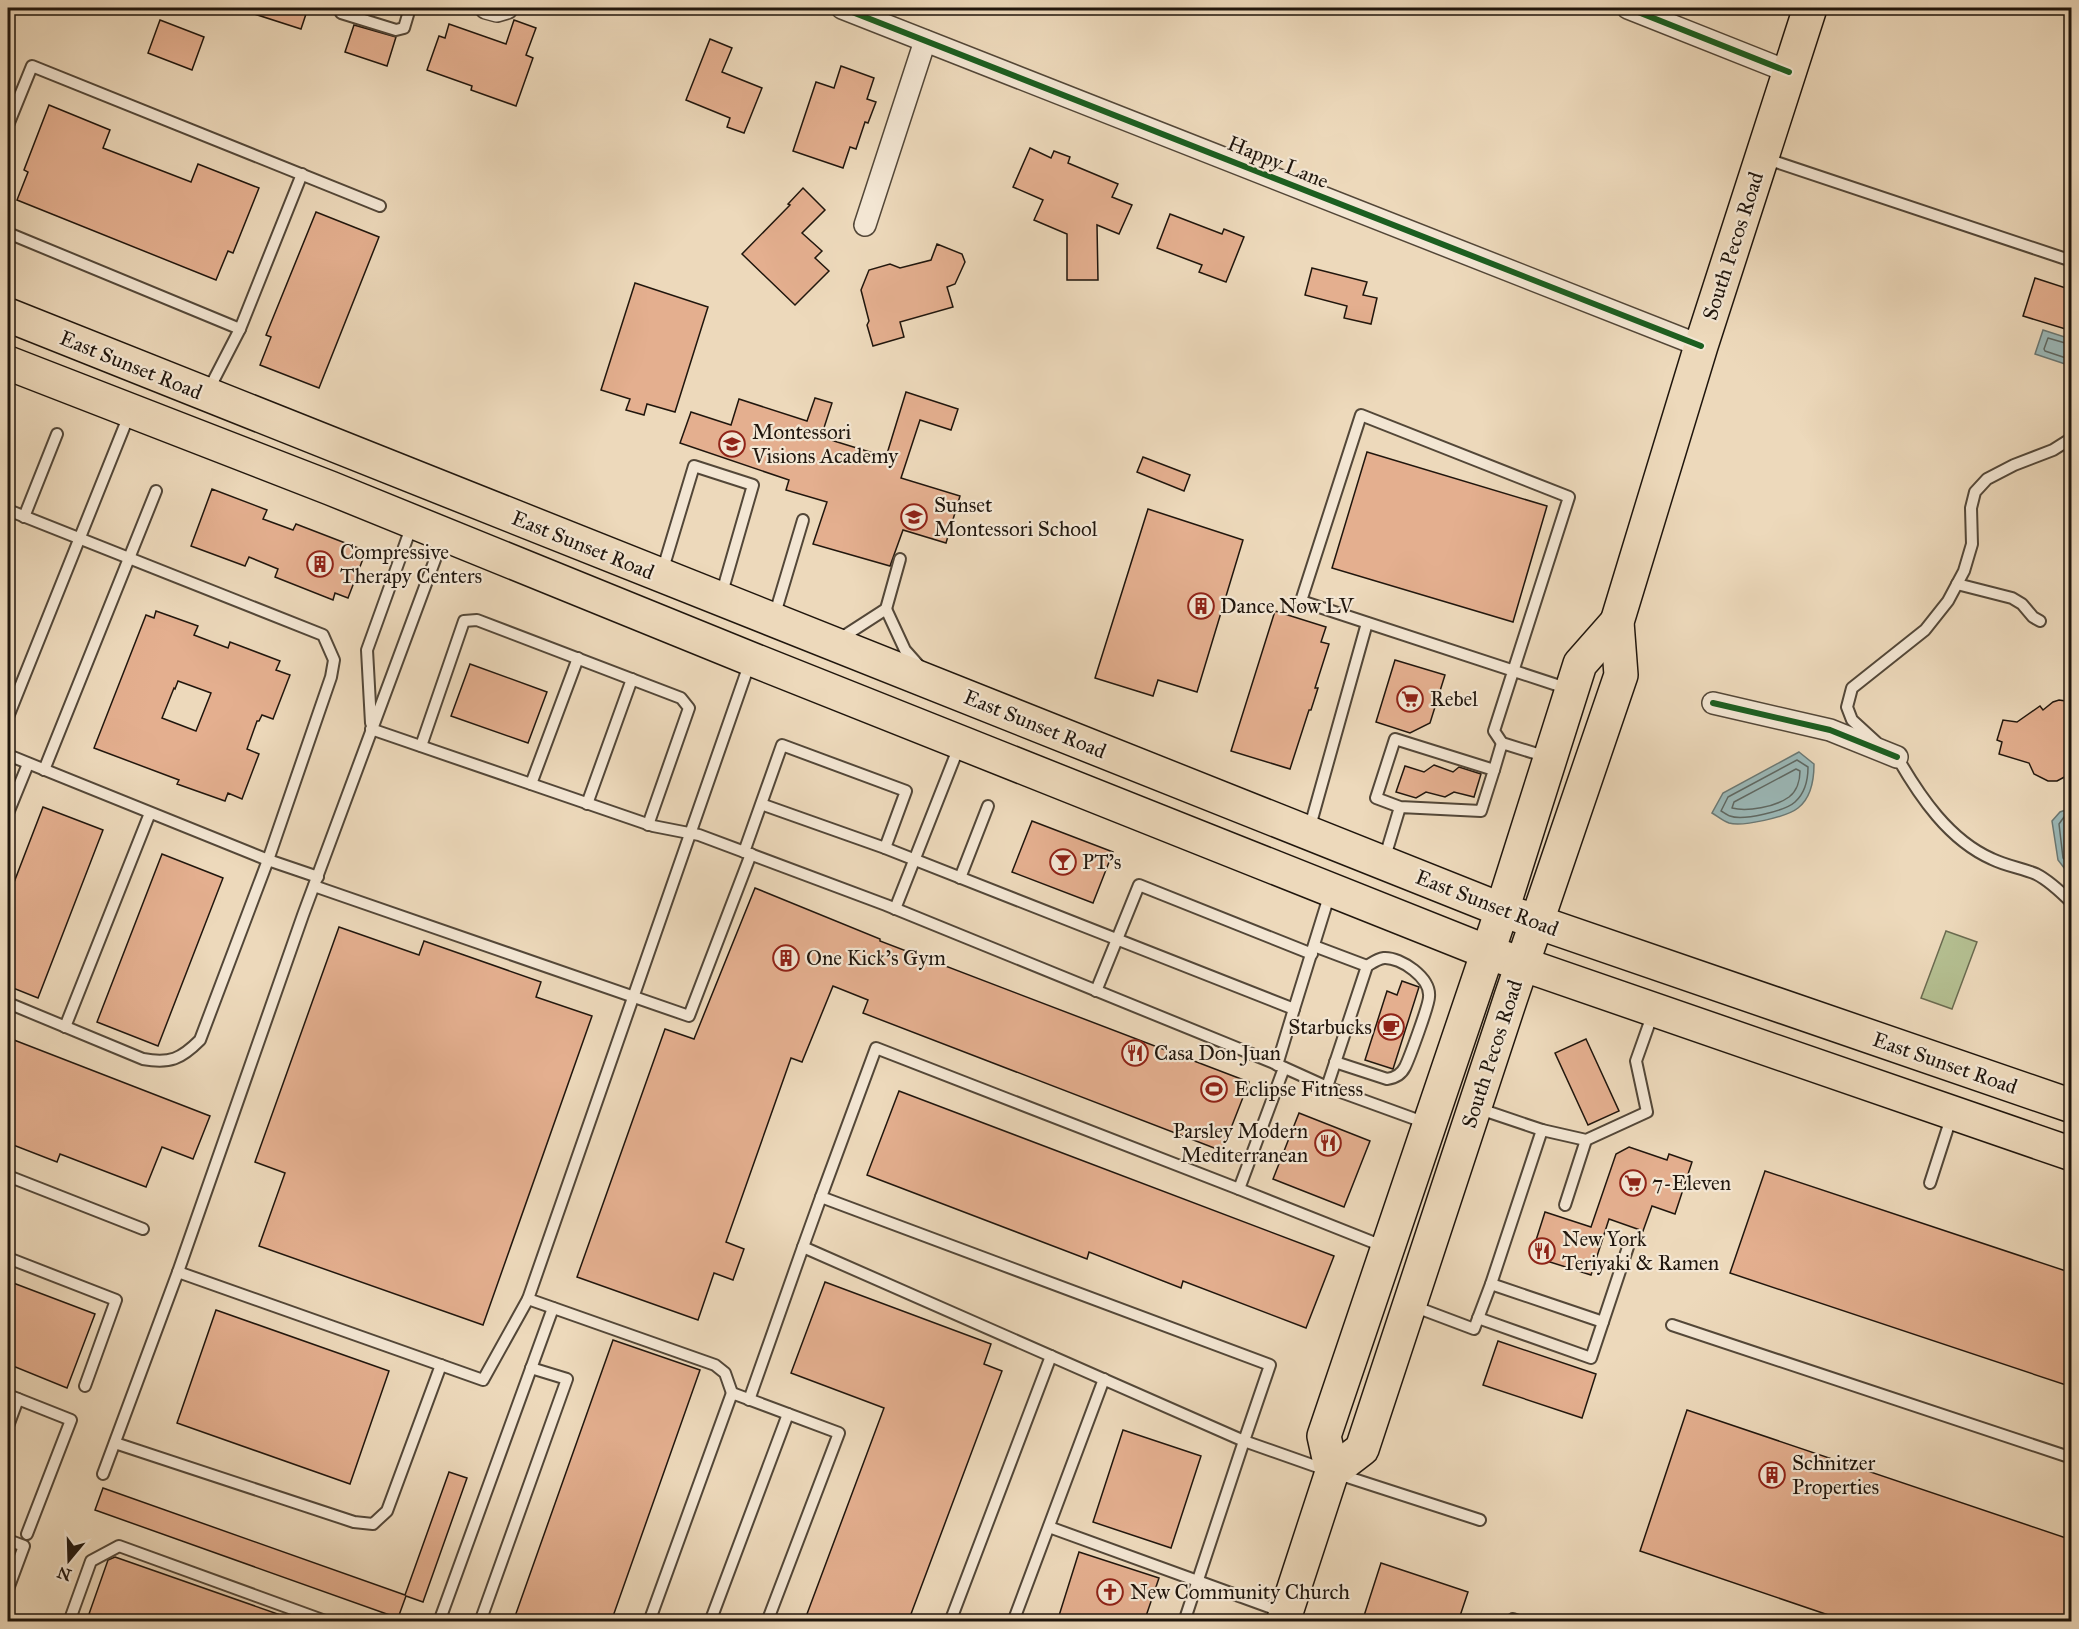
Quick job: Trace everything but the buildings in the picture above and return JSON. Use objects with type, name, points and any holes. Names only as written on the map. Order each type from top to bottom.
[{"type":"main road","name":"South Pecos Road","points":[[1617,622],[1580,664],[1502,910],[1324,1436],[1332,1472],[1362,1449],[1474,1107],[1621,675],[1617,622],[1701,346],[1810,8]]},
{"type":"main road","name":"East Sunset Road","points":[[8,315],[1502,910],[2072,1106]]},
{"type":"main road","name":"East Sunset Road","points":[[8,363],[445,534],[751,659],[1487,952],[2072,1154]]},
{"type":"main road","points":[[414,522],[428,483]]},
{"type":"main road","points":[[445,534],[459,495]]},
{"type":"main road","points":[[816,685],[824,681],[842,682],[891,695],[923,707],[945,710],[951,705],[955,693]]},
{"type":"main road","points":[[961,743],[969,735],[1013,738],[1108,772],[1130,774],[1143,767]]},
{"type":"main road","points":[[1953,1112],[1992,1112],[2042,1119],[2072,1131]]},
{"type":"main road","points":[[1285,1617],[1332,1472]]},
{"type":"street","points":[[486,8],[498,11],[507,8]]},
{"type":"street","name":"Happy Lane","points":[[842,8],[1701,346]]},
{"type":"street","points":[[1628,8],[1789,72]]},
{"type":"street","points":[[865,225],[925,40]]},
{"type":"street","points":[[1713,704],[1830,730],[1897,757]]},
{"type":"lane","points":[[341,13],[396,30],[404,28],[410,8]]},
{"type":"lane","points":[[8,125],[32,66],[380,206]]},
{"type":"lane","points":[[1762,158],[2072,261]]},
{"type":"lane","points":[[206,394],[240,329],[302,174]]},
{"type":"lane","points":[[8,232],[240,329]]},
{"type":"lane","points":[[8,717],[130,412]]},
{"type":"lane","points":[[1550,758],[1502,743],[1494,731],[1515,670],[1569,497],[1361,415],[1301,601],[1515,670],[1572,689]]},
{"type":"lane","points":[[24,517],[57,434]]},
{"type":"lane","points":[[2072,438],[2053,450],[1986,479],[1975,492],[1971,508],[1972,544],[1964,571],[1948,601],[1925,630],[1852,688],[1847,707],[1852,720],[1897,757],[1912,783],[1945,824],[1965,844],[1992,859],[2037,875],[2072,903]]},
{"type":"lane","points":[[661,576],[694,466],[753,485],[720,599]]},
{"type":"lane","points":[[44,770],[156,491]]},
{"type":"lane","points":[[8,510],[322,635],[334,660],[331,677],[268,860],[200,1040],[184,1055],[162,1062],[143,1059],[8,1003]]},
{"type":"lane","points":[[773,620],[803,520]]},
{"type":"lane","points":[[371,729],[367,650],[414,522]]},
{"type":"lane","points":[[103,1474],[178,1272],[371,729],[445,534]]},
{"type":"lane","points":[[900,559],[886,609],[905,650],[925,672],[955,693]]},
{"type":"lane","points":[[1957,584],[2012,598],[2040,621]]},
{"type":"lane","points":[[833,644],[886,609]]},
{"type":"lane","points":[[421,746],[464,621],[477,620],[681,698],[688,708],[648,825]]},
{"type":"lane","points":[[1308,833],[1367,622]]},
{"type":"lane","points":[[531,784],[578,658]]},
{"type":"lane","points":[[178,1272],[483,1380],[528,1299],[751,659]]},
{"type":"lane","points":[[587,804],[632,679]]},
{"type":"lane","points":[[371,729],[648,825],[691,833],[747,853],[896,909],[1281,1066],[1327,1087],[1428,1124]]},
{"type":"lane","points":[[1494,770],[1395,738],[1376,798],[1400,807],[1481,811],[1494,770],[1502,743]]},
{"type":"lane","points":[[896,909],[961,743]]},
{"type":"lane","points":[[8,755],[268,860],[316,882],[633,999],[689,1016],[747,853],[782,745],[906,791],[885,848]]},
{"type":"lane","points":[[8,813],[28,764]]},
{"type":"lane","points":[[761,804],[885,848],[1294,1009]]},
{"type":"lane","points":[[960,878],[988,806]]},
{"type":"lane","points":[[1383,863],[1400,807]]},
{"type":"lane","points":[[64,1027],[150,813]]},
{"type":"lane","points":[[1096,990],[1139,885],[1313,950],[1367,966]]},
{"type":"lane","points":[[1239,1189],[1281,1066],[1294,1009],[1331,890]]},
{"type":"lane","points":[[1327,1087],[1335,1062],[1367,966],[1384,958],[1399,961],[1426,982],[1430,996],[1405,1068],[1395,1078],[1387,1079],[1335,1062]]},
{"type":"lane","points":[[1474,1107],[1542,1130],[1586,1140],[1647,1112],[1636,1061],[1654,1009]]},
{"type":"lane","points":[[749,1400],[876,1048],[1387,1248]]},
{"type":"lane","points":[[1930,1183],[1953,1112]]},
{"type":"lane","points":[[1410,1305],[1474,1329],[1542,1130]]},
{"type":"lane","points":[[1565,1205],[1586,1140]]},
{"type":"lane","points":[[8,1176],[142,1229]]},
{"type":"lane","points":[[821,1197],[1270,1365],[1184,1622]]},
{"type":"lane","points":[[803,1247],[1244,1441],[1480,1520]]},
{"type":"lane","points":[[1478,1318],[1591,1358],[1628,1247]]},
{"type":"lane","points":[[8,1258],[116,1300],[85,1386]]},
{"type":"lane","points":[[1491,1284],[1603,1322]]},
{"type":"lane","points":[[528,1299],[715,1365],[726,1373],[732,1393],[649,1622]]},
{"type":"lane","points":[[439,1622],[553,1308]]},
{"type":"lane","points":[[1672,1325],[2072,1458]]},
{"type":"lane","points":[[950,1622],[1051,1356]]},
{"type":"lane","points":[[115,1443],[354,1522],[373,1524],[387,1511],[441,1365]]},
{"type":"lane","points":[[480,1622],[567,1379],[531,1368]]},
{"type":"lane","points":[[1013,1622],[1104,1379]]},
{"type":"lane","points":[[732,1393],[839,1433],[767,1622]]},
{"type":"lane","points":[[8,1426],[13,1397],[71,1420],[27,1534]]},
{"type":"lane","points":[[711,1622],[788,1414]]},
{"type":"lane","points":[[1049,1527],[1197,1580],[1285,1617]]},
{"type":"lane","points":[[8,1540],[24,1546],[8,1589]]},
{"type":"lane","points":[[69,1622],[91,1561],[119,1546],[328,1622]]},
{"type":"lane","points":[[1509,1622],[1513,1619],[1521,1622]]},
{"type":"green space","points":[[1946,931],[1977,942],[1952,1009],[1921,998]]},
{"type":"water","points":[[2043,330],[2071,339],[2071,366],[2035,354]]},
{"type":"water","points":[[1799,752],[1814,764],[1811,788],[1806,799],[1798,808],[1775,818],[1744,824],[1729,823],[1712,813],[1723,793]]},
{"type":"water","points":[[2071,808],[2071,877],[2058,860],[2052,821],[2060,812]]},
{"type":"cycle path","points":[[842,8],[1701,346]]},
{"type":"cycle path","points":[[1628,8],[1789,72]]},
{"type":"cycle path","points":[[1713,703],[1830,730],[1897,757]]},
{"type":"place","name":"Montessori Visions Academy","points":[[732,444]]},
{"type":"place","name":"Sunset Montessori School","points":[[914,517]]},
{"type":"place","name":"Compressive Therapy Centers","points":[[320,564]]},
{"type":"place","name":"Dance Now LV","points":[[1201,606]]},
{"type":"place","name":"Rebel","points":[[1410,699]]},
{"type":"place","name":"PT's","points":[[1063,862]]},
{"type":"place","name":"One Kick's Gym","points":[[786,958]]},
{"type":"place","name":"Starbucks","points":[[1391,1027]]},
{"type":"place","name":"Casa Don Juan","points":[[1135,1053]]},
{"type":"place","name":"Eclipse Fitness","points":[[1214,1089]]},
{"type":"place","name":"Parsley Modern Mediterranean","points":[[1328,1143]]},
{"type":"place","name":"7-Eleven","points":[[1633,1183]]},
{"type":"place","name":"New York Teriyaki & Ramen","points":[[1542,1251]]},
{"type":"place","name":"Schnitzer Properties","points":[[1772,1475]]},
{"type":"place","name":"New Community Church","points":[[1110,1592]]}]
